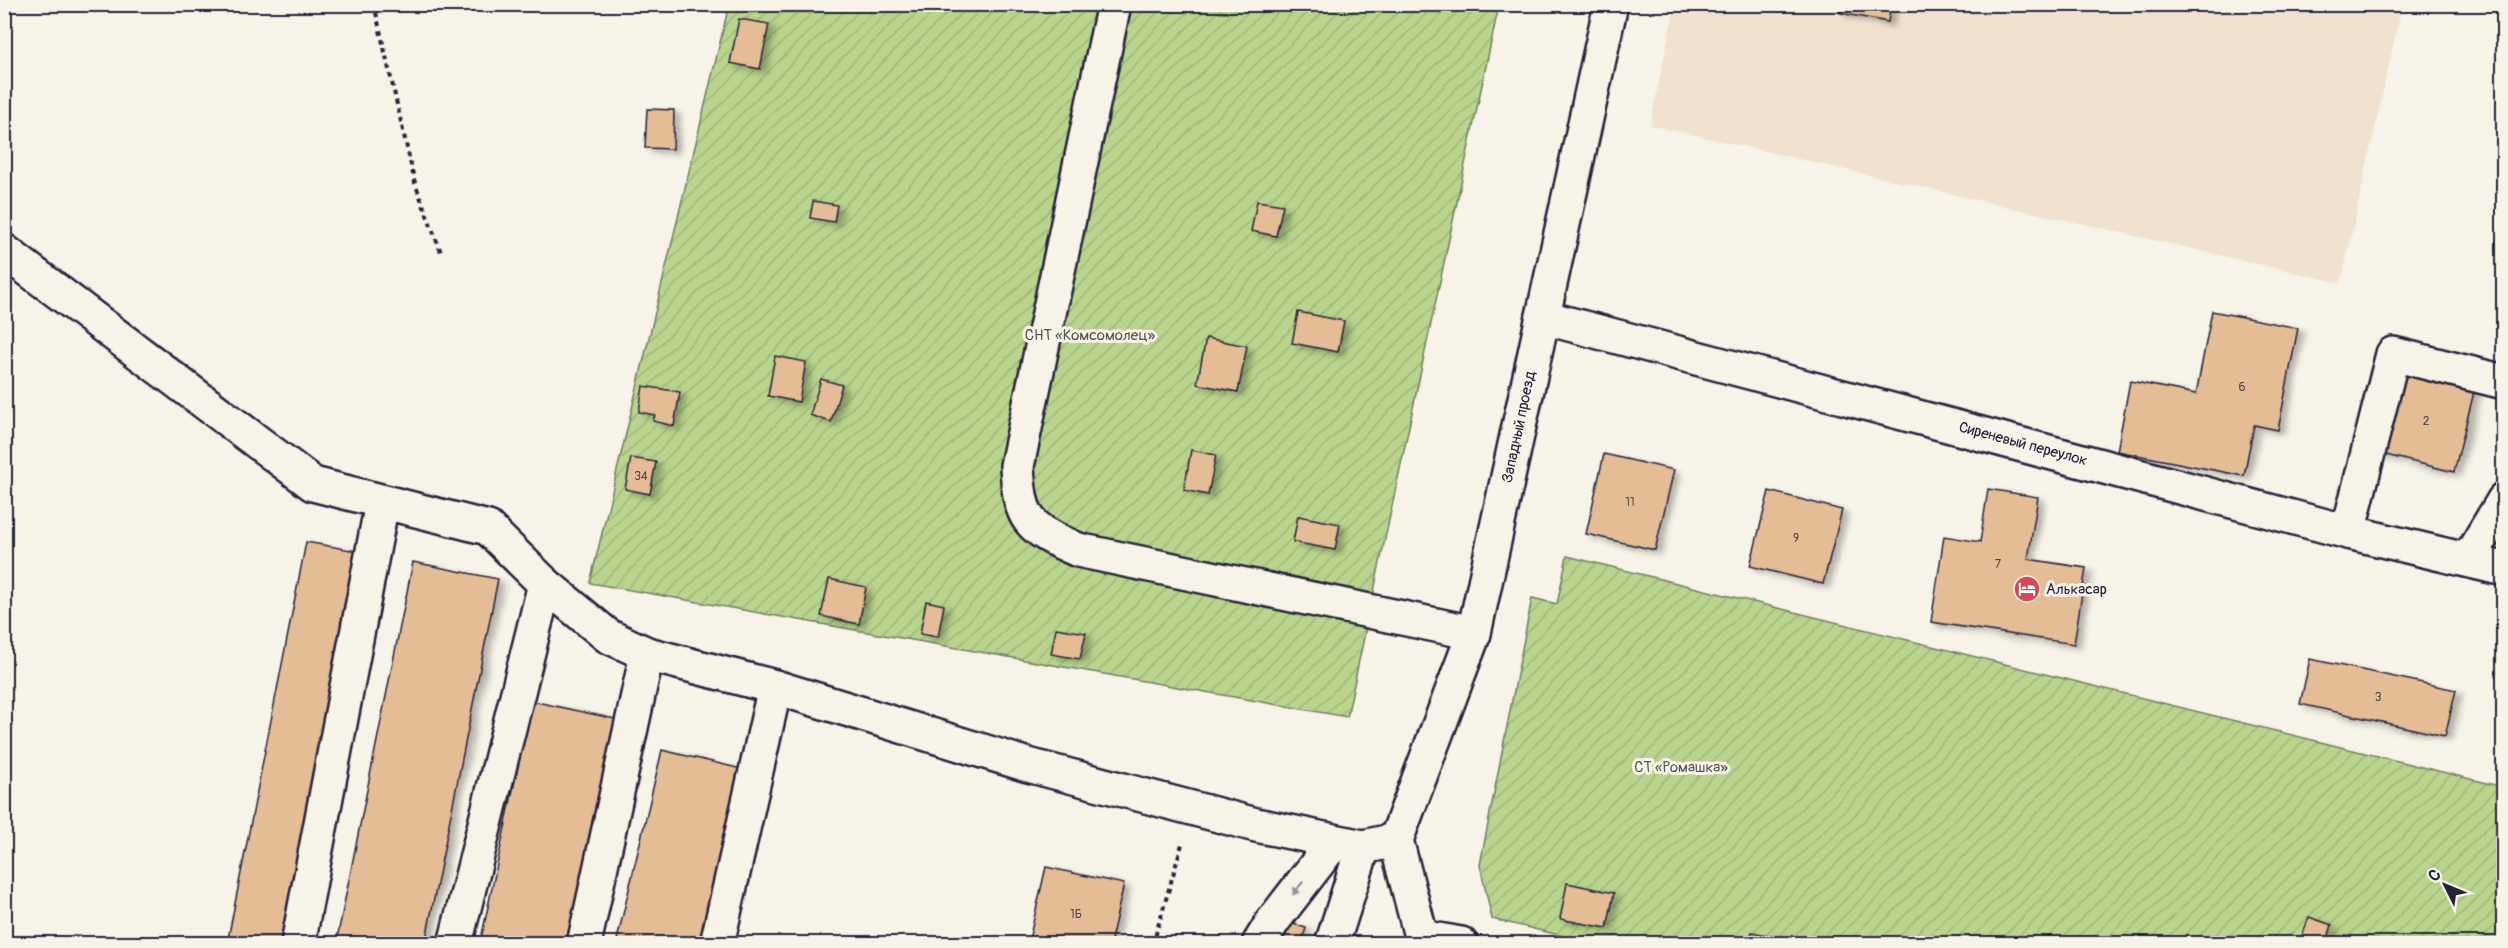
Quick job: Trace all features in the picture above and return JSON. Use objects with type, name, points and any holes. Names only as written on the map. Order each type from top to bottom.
[{"type":"street","points":[[1114,4],[1017,466],[1021,505],[1027,518],[1052,538],[1077,550],[1474,633]]},
{"type":"street","name":"Западный проезд","points":[[1395,840],[1474,633],[1611,4]]},
{"type":"street","points":[[4,251],[313,484],[488,528],[545,584],[608,636],[647,654],[776,687],[1028,765],[1256,825],[1349,844],[1395,840],[1422,940],[1461,944]]},
{"type":"street","name":"Сиреневый переулок","points":[[1543,316],[2348,532],[2504,569]]},
{"type":"street","points":[[2348,532],[2392,354],[2504,382]]},
{"type":"street","points":[[2468,560],[2504,500]]},
{"type":"street","points":[[298,944],[382,503]]},
{"type":"street","points":[[455,944],[545,584]]},
{"type":"street","points":[[584,944],[647,654]]},
{"type":"street","points":[[717,944],[776,687]]},
{"type":"street","points":[[1259,944],[1273,921],[1349,844]]},
{"type":"street","points":[[1332,944],[1349,844]]},
{"type":"path","points":[[374,4],[415,183],[441,255]]},
{"type":"path","points":[[1153,944],[1181,844],[1192,847]]},
{"type":"shaded area","points":[[1675,5],[2402,5],[2341,283],[1650,125]]},
{"type":"green space","name":"СНТ «Комсомолец»","points":[[729,5],[1499,5],[1347,717],[590,583]]},
{"type":"green space","name":"СТ «Ромашка»","points":[[1567,556],[2503,787],[2503,943],[1593,943],[1492,919],[1480,865],[1532,598],[1557,604]]},
{"type":"building","points":[[1841,4],[1891,4],[1888,22],[1840,13]]},
{"type":"building","points":[[739,19],[769,24],[760,69],[730,63]]},
{"type":"building","points":[[647,109],[674,110],[673,149],[645,148]]},
{"type":"building","points":[[813,201],[837,205],[834,222],[810,218]]},
{"type":"building","points":[[1257,201],[1283,205],[1276,236],[1251,231]]},
{"type":"building","points":[[2212,311],[2298,328],[2278,430],[2254,425],[2244,476],[2117,451],[2130,381],[2196,394]]},
{"type":"building","points":[[1298,312],[1344,321],[1338,352],[1292,343]]},
{"type":"building","points":[[1206,338],[1247,346],[1238,392],[1197,384]]},
{"type":"building","points":[[775,356],[806,362],[799,402],[768,396]]},
{"type":"building","points":[[2399,369],[2475,388],[2454,472],[2378,453]]},
{"type":"building","points":[[821,379],[842,385],[831,422],[810,415]]},
{"type":"building","points":[[643,386],[680,392],[674,426],[653,421],[655,415],[639,412]]},
{"type":"building","points":[[1191,450],[1216,455],[1208,495],[1184,490]]},
{"type":"building","points":[[1604,454],[1674,470],[1655,550],[1586,534]]},
{"type":"building","points":[[631,458],[656,462],[650,494],[625,489]]},
{"type":"building","points":[[1988,489],[2038,497],[2028,559],[2086,568],[2074,644],[1931,622],[1944,536],[1980,542]]},
{"type":"building","points":[[1769,491],[1842,510],[1823,584],[1750,566]]},
{"type":"building","points":[[1298,516],[1340,524],[1335,550],[1293,542]]},
{"type":"building","points":[[306,542],[357,551],[280,944],[227,944]]},
{"type":"building","points":[[413,562],[498,579],[425,944],[336,944]]},
{"type":"building","points":[[829,579],[866,587],[859,624],[821,616]]},
{"type":"building","points":[[926,601],[944,605],[938,637],[920,634]]},
{"type":"building","points":[[1056,628],[1086,633],[1080,659],[1051,654]]},
{"type":"building","points":[[2310,659],[2456,690],[2445,736],[2300,704]]},
{"type":"building","points":[[532,701],[620,720],[572,944],[480,944]]},
{"type":"building","points":[[662,750],[746,770],[704,944],[616,944]]},
{"type":"building","points":[[1046,867],[1124,884],[1110,944],[1028,944]]},
{"type":"building","points":[[1567,883],[1614,893],[1607,928],[1560,919]]},
{"type":"building","points":[[2309,917],[2332,925],[2326,944],[2299,944]]},
{"type":"building","points":[[1284,921],[1306,928],[1301,944],[1277,944]]},
{"type":"building","points":[[1752,932],[1780,938],[1778,944],[1749,944]]},
{"type":"place","name":"Алькасар","points":[[2027,589]]}]
